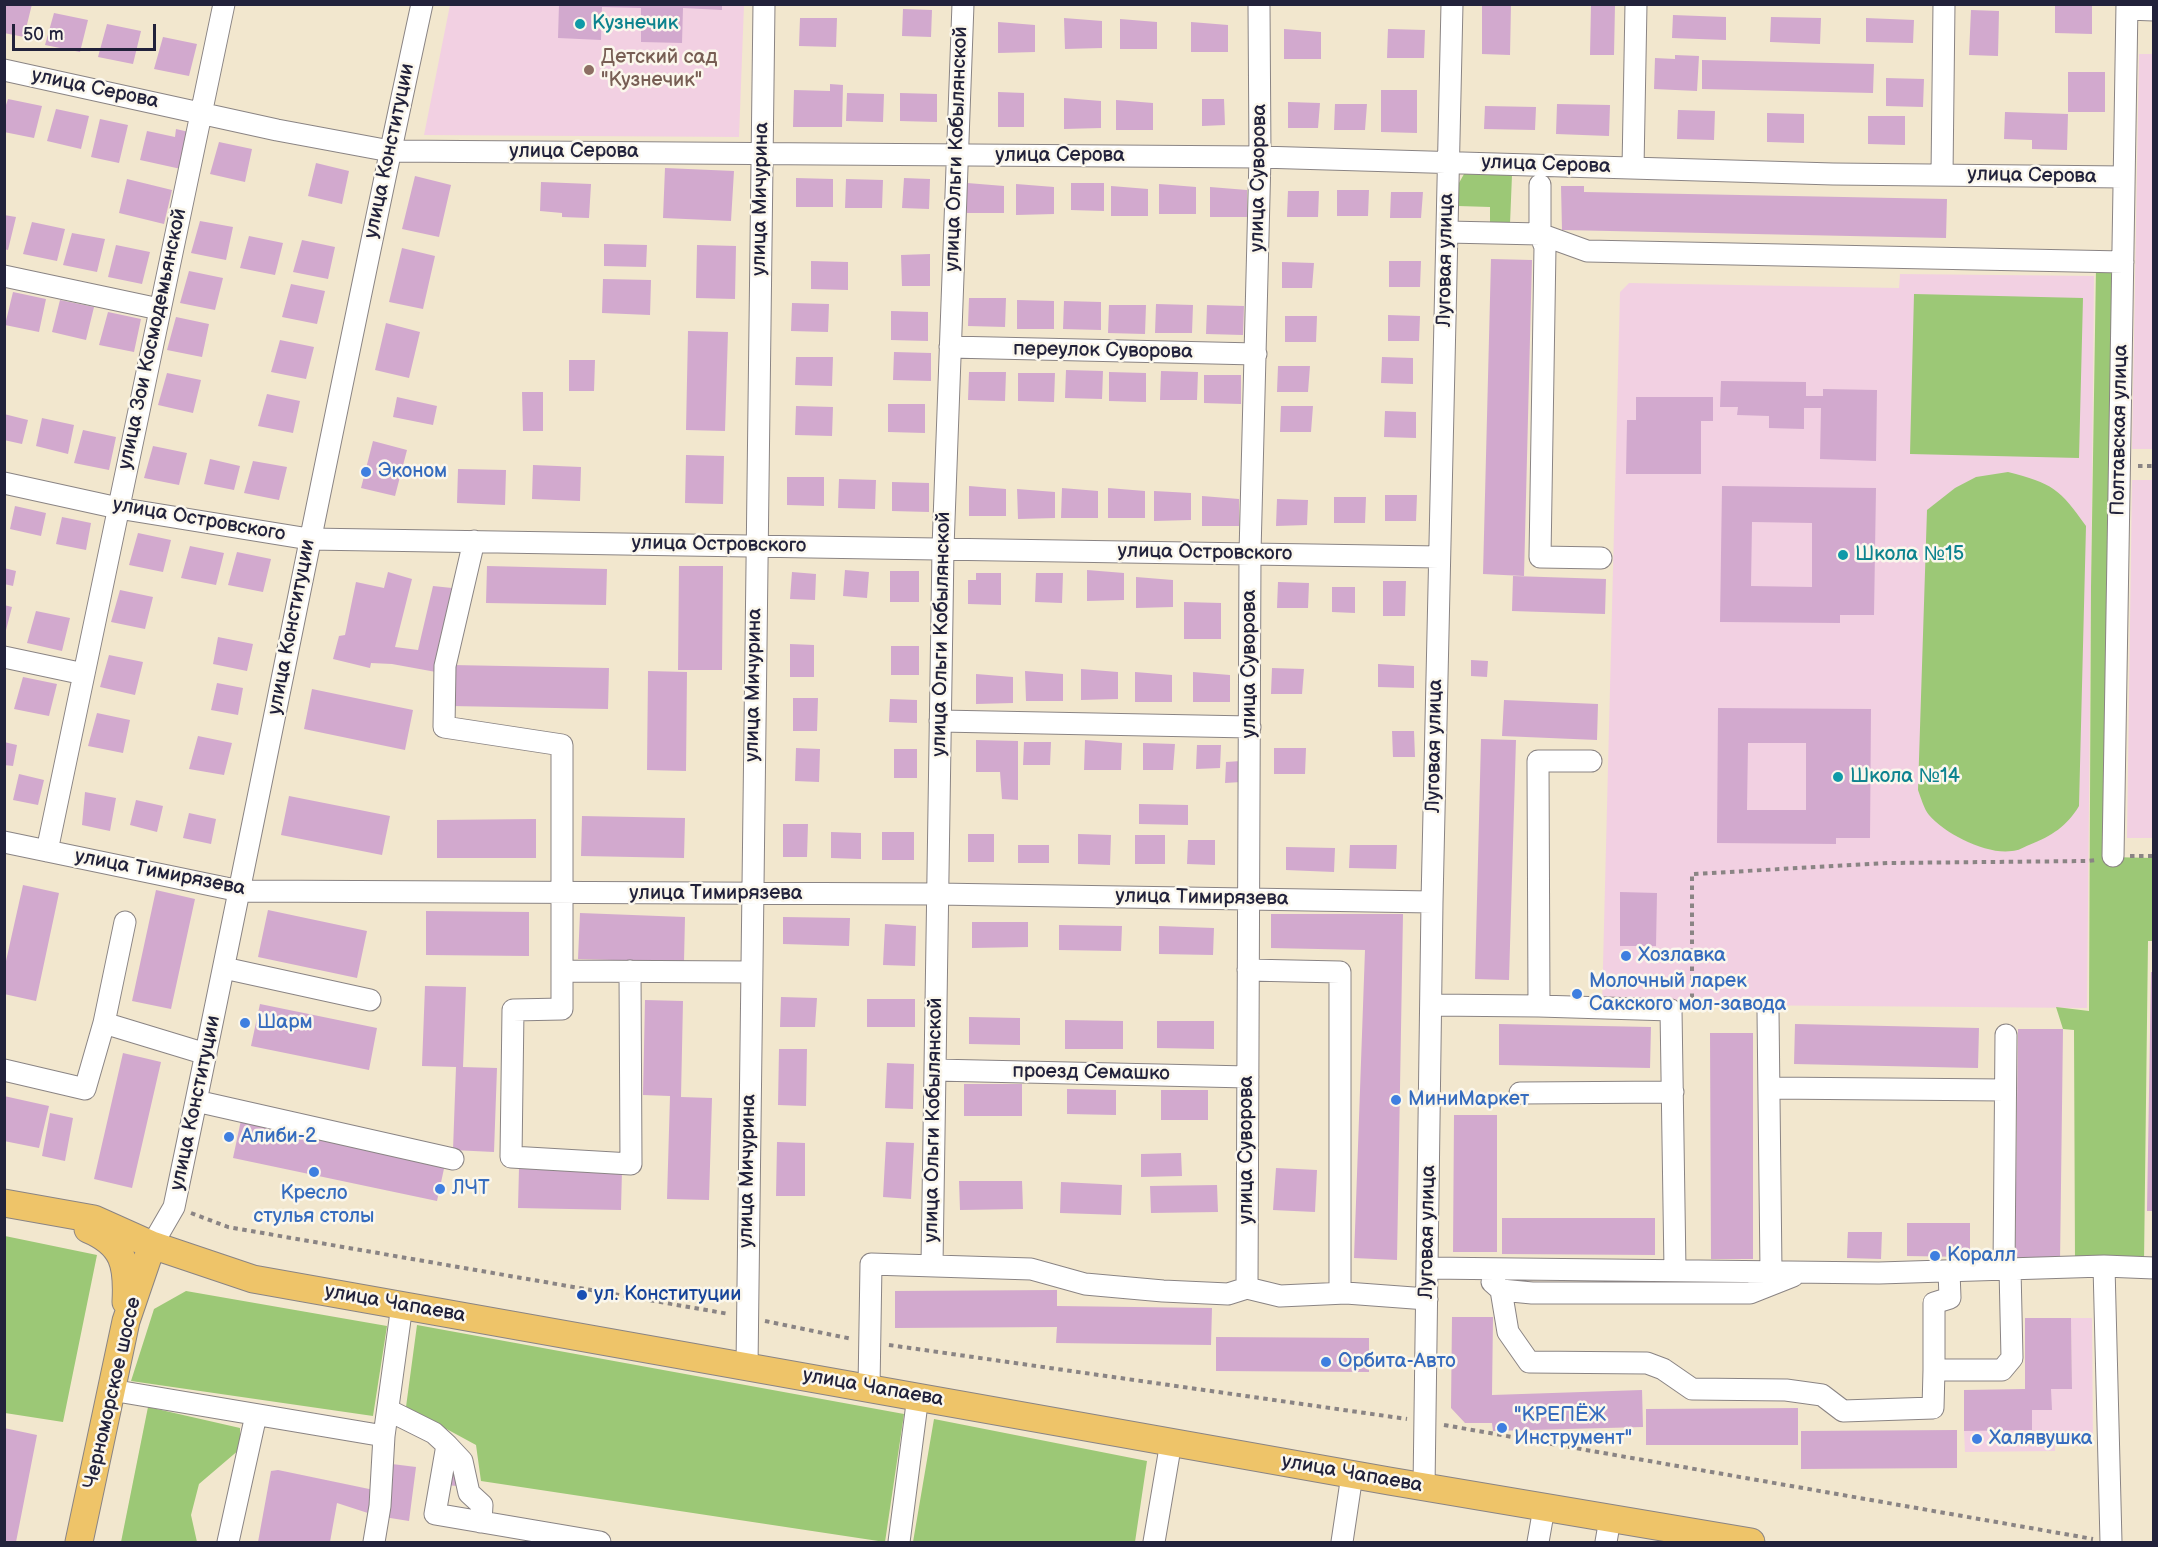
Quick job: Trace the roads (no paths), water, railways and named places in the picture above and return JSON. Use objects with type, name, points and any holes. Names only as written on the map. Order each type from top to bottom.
[{"type":"main road","name":"улица Чапаева","points":[[5,1203],[94,1219],[152,1245],[253,1279],[1544,1508],[1608,1531],[1734,1541]]},
{"type":"main road","points":[[5,1203],[43,1217],[90,1230],[111,1241],[121,1256],[128,1274],[126,1321]]},
{"type":"main road","name":"Черноморское шоссе","points":[[79,1542],[126,1321],[152,1245]]},
{"type":"street","name":"улица Зои Космодемьянской","points":[[47,851],[224,4]]},
{"type":"street","name":"улица Конституции","points":[[152,1245],[174,1207],[240,891],[309,539],[422,4]]},
{"type":"street","name":"улица Мичурина","points":[[747,1366],[750,972],[764,4]]},
{"type":"street","name":"улица Ольги Кобылянской","points":[[932,1264],[943,548],[963,4]]},
{"type":"street","points":[[1245,4],[1259,5]]},
{"type":"street","name":"Луговая улица","points":[[1424,1487],[1432,902],[1452,4]]},
{"type":"street","points":[[1633,168],[1636,4]]},
{"type":"street","points":[[1942,175],[1944,4]]},
{"type":"street","name":"улица Суворова","points":[[1247,1287],[1250,553],[1260,157],[1259,5]]},
{"type":"street","points":[[2127,7],[2154,10]]},
{"type":"street","name":"Полтавская улица","points":[[2113,856],[2127,7]]},
{"type":"street","name":"улица Серова","points":[[4,70],[277,130],[390,151],[1260,157],[1633,168],[2124,177]]},
{"type":"street","points":[[1540,185],[1540,234],[1545,247],[1540,556],[1601,558]]},
{"type":"street","points":[[1447,232],[1540,234],[1587,251],[2123,262]]},
{"type":"street","points":[[4,276],[159,309]]},
{"type":"street","name":"переулок Суворова","points":[[950,347],[1256,354]]},
{"type":"street","name":"улица Островского","points":[[4,483],[118,508],[309,539],[1439,557]]},
{"type":"street","points":[[474,541],[445,666],[444,727],[562,745],[562,1009],[513,1010],[511,1157],[631,1164],[630,971]]},
{"type":"street","points":[[4,657],[84,674]]},
{"type":"street","points":[[940,721],[1250,727]]},
{"type":"street","points":[[1539,1006],[1538,761],[1591,761]]},
{"type":"street","name":"улица Тимирязева","points":[[4,842],[240,891],[937,894],[1432,902]]},
{"type":"street","points":[[4,1070],[85,1089],[104,1023],[125,922]]},
{"type":"street","points":[[224,968],[370,1000]]},
{"type":"street","points":[[1248,970],[1340,972],[1340,1293]]},
{"type":"street","points":[[562,971],[750,972]]},
{"type":"street","points":[[1431,1005],[1671,1010],[1675,1270]]},
{"type":"street","points":[[1768,1011],[1771,1272]]},
{"type":"street","points":[[104,1023],[206,1054]]},
{"type":"street","points":[[1934,1370],[2002,1370],[2012,1358],[2007,1269],[2006,1035]]},
{"type":"street","name":"проезд Семашко","points":[[934,1070],[1248,1077]]},
{"type":"street","points":[[1769,1088],[2005,1090]]},
{"type":"street","points":[[1520,1093],[1673,1092]]},
{"type":"street","points":[[196,1101],[453,1158]]},
{"type":"street","points":[[869,1388],[871,1264],[932,1264],[1031,1269],[1085,1284],[1163,1291],[1228,1294],[1247,1287],[1280,1296],[1340,1293],[1427,1299]]},
{"type":"street","points":[[1427,1268],[1771,1272],[1949,1271],[2104,1266],[2154,1268]]},
{"type":"street","points":[[2104,1266],[2110,1542]]},
{"type":"street","points":[[1484,1268],[1493,1284],[1501,1290],[1532,1293],[1750,1293],[1805,1272]]},
{"type":"street","points":[[1501,1290],[1508,1332],[1529,1362],[1647,1362],[1664,1369],[1692,1389],[1798,1391],[1822,1395],[1843,1411],[1934,1408],[1934,1303],[1950,1298],[1949,1271]]},
{"type":"street","points":[[374,1542],[380,1506],[384,1436],[402,1305]]},
{"type":"street","points":[[111,1390],[384,1436]]},
{"type":"street","points":[[899,1542],[918,1396]]},
{"type":"street","points":[[388,1410],[434,1433],[462,1461],[469,1493],[482,1505],[481,1522]]},
{"type":"street","points":[[228,1542],[256,1415]]},
{"type":"street","points":[[1154,1542],[1171,1442]]},
{"type":"street","points":[[447,1445],[435,1514],[600,1542]]},
{"type":"street","points":[[1342,1542],[1352,1475]]},
{"type":"street","points":[[1538,1542],[1544,1508]]},
{"type":"place","name":"Кузнечик","points":[[580,24]]},
{"type":"place","name":"Детский сад \"Кузнечик\"","points":[[589,70]]},
{"type":"place","name":"Эконом","points":[[366,472]]},
{"type":"place","name":"Школа №15","points":[[1843,555]]},
{"type":"place","name":"Школа №14","points":[[1838,777]]},
{"type":"place","name":"Хозлавка","points":[[1626,956]]},
{"type":"place","name":"Молочный ларек Сакского мол-завода","points":[[1577,994]]},
{"type":"place","name":"Шарм","points":[[245,1023]]},
{"type":"place","name":"МиниМаркет","points":[[1396,1100]]},
{"type":"place","name":"Алиби-2","points":[[229,1137]]},
{"type":"place","name":"Кресло стулья столы","points":[[314,1172]]},
{"type":"place","name":"ЛЧТ","points":[[440,1189]]},
{"type":"place","name":"Коралл","points":[[1935,1256]]},
{"type":"place","name":"ул. Конституции","points":[[582,1295]]},
{"type":"place","name":"Орбита-Авто","points":[[1326,1362]]},
{"type":"place","name":"\"КРЕПЁЖ Инструмент\"","points":[[1502,1428]]},
{"type":"place","name":"Халявушка","points":[[1977,1439]]}]
